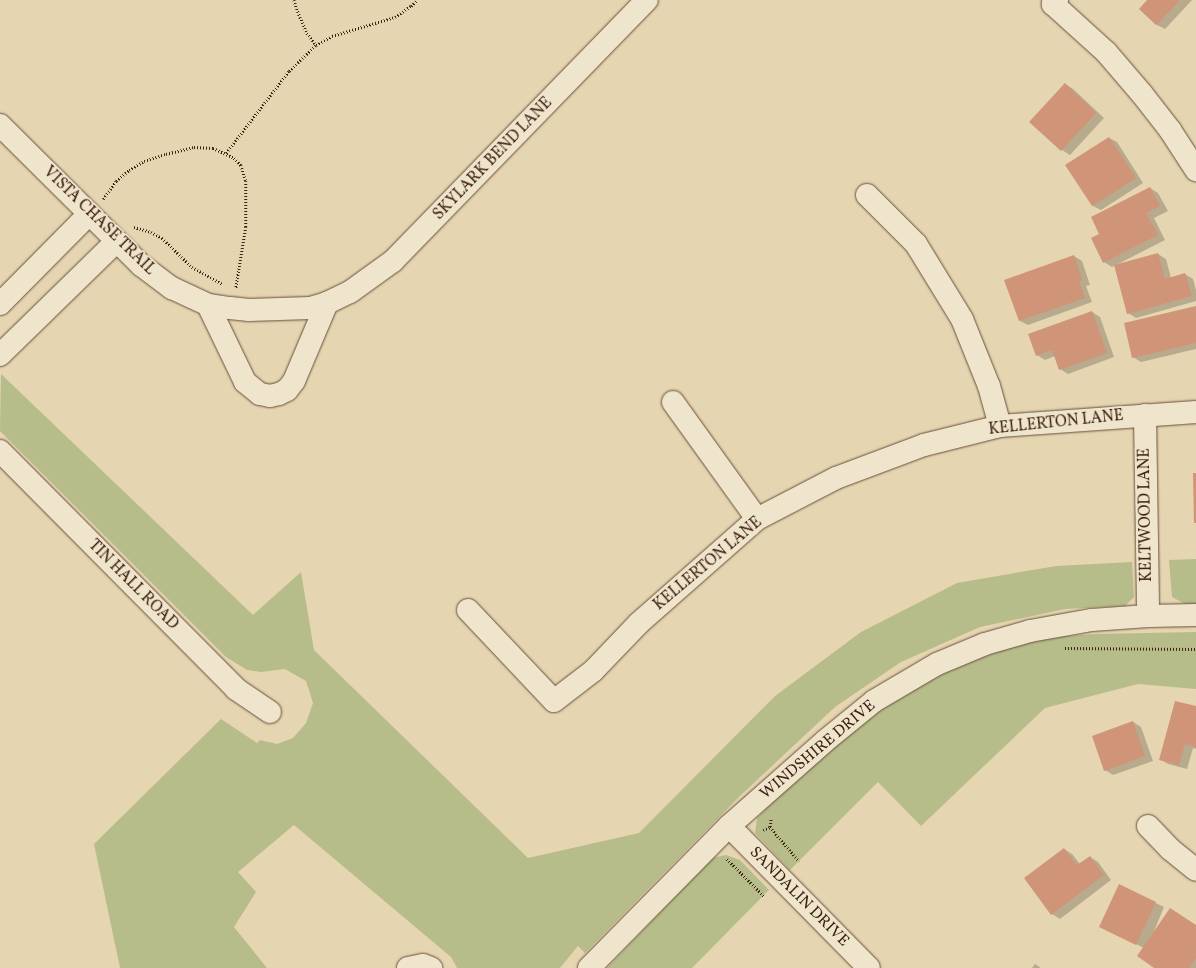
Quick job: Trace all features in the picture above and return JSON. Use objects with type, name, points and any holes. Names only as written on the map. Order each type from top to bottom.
[{"type":"street","name":"SKYLARK BEND LANE","points":[[268,310],[310,308],[327,303],[350,292],[393,262],[647,0]]},
{"type":"street","points":[[1055,2],[1106,52],[1142,94],[1170,130],[1196,170]]},
{"type":"street","name":"VISTA CHASE TRAIL","points":[[0,125],[89,214],[124,233],[141,265],[172,288],[208,305],[233,299],[268,310]]},
{"type":"street","points":[[867,195],[916,244],[962,319],[988,386],[1000,426]]},
{"type":"street","points":[[0,304],[89,214]]},
{"type":"street","points":[[0,355],[124,233]]},
{"type":"street","points":[[208,305],[245,382],[260,394],[270,396],[287,390],[294,381],[327,303]]},
{"type":"street","points":[[673,402],[757,519]]},
{"type":"street","name":"KELLERTON LANE","points":[[468,610],[554,701],[593,671],[639,623],[757,519],[844,476],[924,445],[1000,426],[1196,412]]},
{"type":"street","name":"KELTWOOD LANE","points":[[1145,415],[1148,616]]},
{"type":"street","name":"TIN HALL ROAD","points":[[0,451],[236,689],[270,712]]},
{"type":"street","name":"WINDSHIRE DRIVE","points":[[589,968],[736,833],[856,715],[874,701],[937,664],[986,644],[1030,631],[1092,620],[1148,616],[1196,615]]},
{"type":"street","points":[[1148,826],[1170,849],[1196,870]]},
{"type":"street","name":"SANDALIN DRIVE","points":[[736,833],[869,968]]},
{"type":"street","points":[[408,968],[423,965],[431,968]]},
{"type":"path","points":[[294,0],[302,23],[316,45]]},
{"type":"path","points":[[226,153],[289,71],[316,45],[332,36],[396,17],[417,0]]},
{"type":"path","points":[[89,214],[105,197],[116,181],[144,161],[194,147],[213,148],[226,153],[241,165],[246,181],[246,227],[233,299]]},
{"type":"path","points":[[124,233],[151,232],[162,238],[192,267],[226,286]]},
{"type":"path","points":[[231,287],[233,299]]},
{"type":"path","points":[[1064,648],[1196,649]]},
{"type":"path","points":[[772,815],[770,827],[798,860]]},
{"type":"path","points":[[764,896],[727,858],[736,833],[770,827]]},
{"type":"green space","points":[[1,374],[253,615],[301,572],[314,650],[528,858],[639,833],[775,696],[861,632],[957,583],[1056,566],[1132,562],[1134,597],[1125,606],[1065,609],[980,627],[901,662],[835,707],[740,796],[585,953],[578,946],[560,968],[457,968],[451,957],[294,825],[238,872],[256,892],[234,927],[267,968],[120,968],[94,844],[221,719],[257,743],[260,740],[277,744],[293,738],[306,723],[313,703],[306,681],[285,669],[261,672],[247,670],[226,657],[0,431]]},
{"type":"green space","points":[[1196,559],[1196,604],[1185,604],[1172,597],[1169,560]]},
{"type":"green space","points":[[1196,632],[1196,689],[1138,684],[1045,708],[921,826],[878,782],[790,870],[755,833],[757,818],[809,764],[869,712],[925,679],[984,652],[1041,638],[1095,634]]},
{"type":"green space","points":[[726,855],[740,860],[769,890],[692,968],[607,968],[712,858]]},
{"type":"building","points":[[1147,0],[1180,0],[1156,25],[1139,9]]},
{"type":"building","points":[[1065,83],[1096,113],[1061,151],[1029,122]]},
{"type":"building","points":[[1109,137],[1136,178],[1092,206],[1065,165]]},
{"type":"building","points":[[1150,187],[1160,206],[1146,213],[1158,235],[1103,263],[1091,238],[1099,234],[1091,217]]},
{"type":"building","points":[[1158,253],[1165,279],[1185,273],[1192,296],[1127,314],[1114,265]]},
{"type":"building","points":[[1074,255],[1082,280],[1079,282],[1085,298],[1019,321],[1004,280]]},
{"type":"building","points":[[1196,306],[1196,343],[1132,358],[1124,323]]},
{"type":"building","points":[[1092,311],[1107,353],[1059,370],[1052,350],[1036,356],[1028,334]]},
{"type":"building","points":[[1193,473],[1196,473],[1196,523],[1194,523]]},
{"type":"building","points":[[1175,701],[1196,706],[1196,747],[1185,744],[1179,765],[1159,760]]},
{"type":"building","points":[[1133,721],[1145,756],[1104,771],[1092,736]]},
{"type":"building","points":[[1064,848],[1077,865],[1090,856],[1104,875],[1051,915],[1024,878]]},
{"type":"building","points":[[1119,884],[1156,902],[1136,945],[1099,927]]},
{"type":"building","points":[[1170,908],[1196,925],[1196,958],[1189,968],[1154,968],[1137,956]]}]
